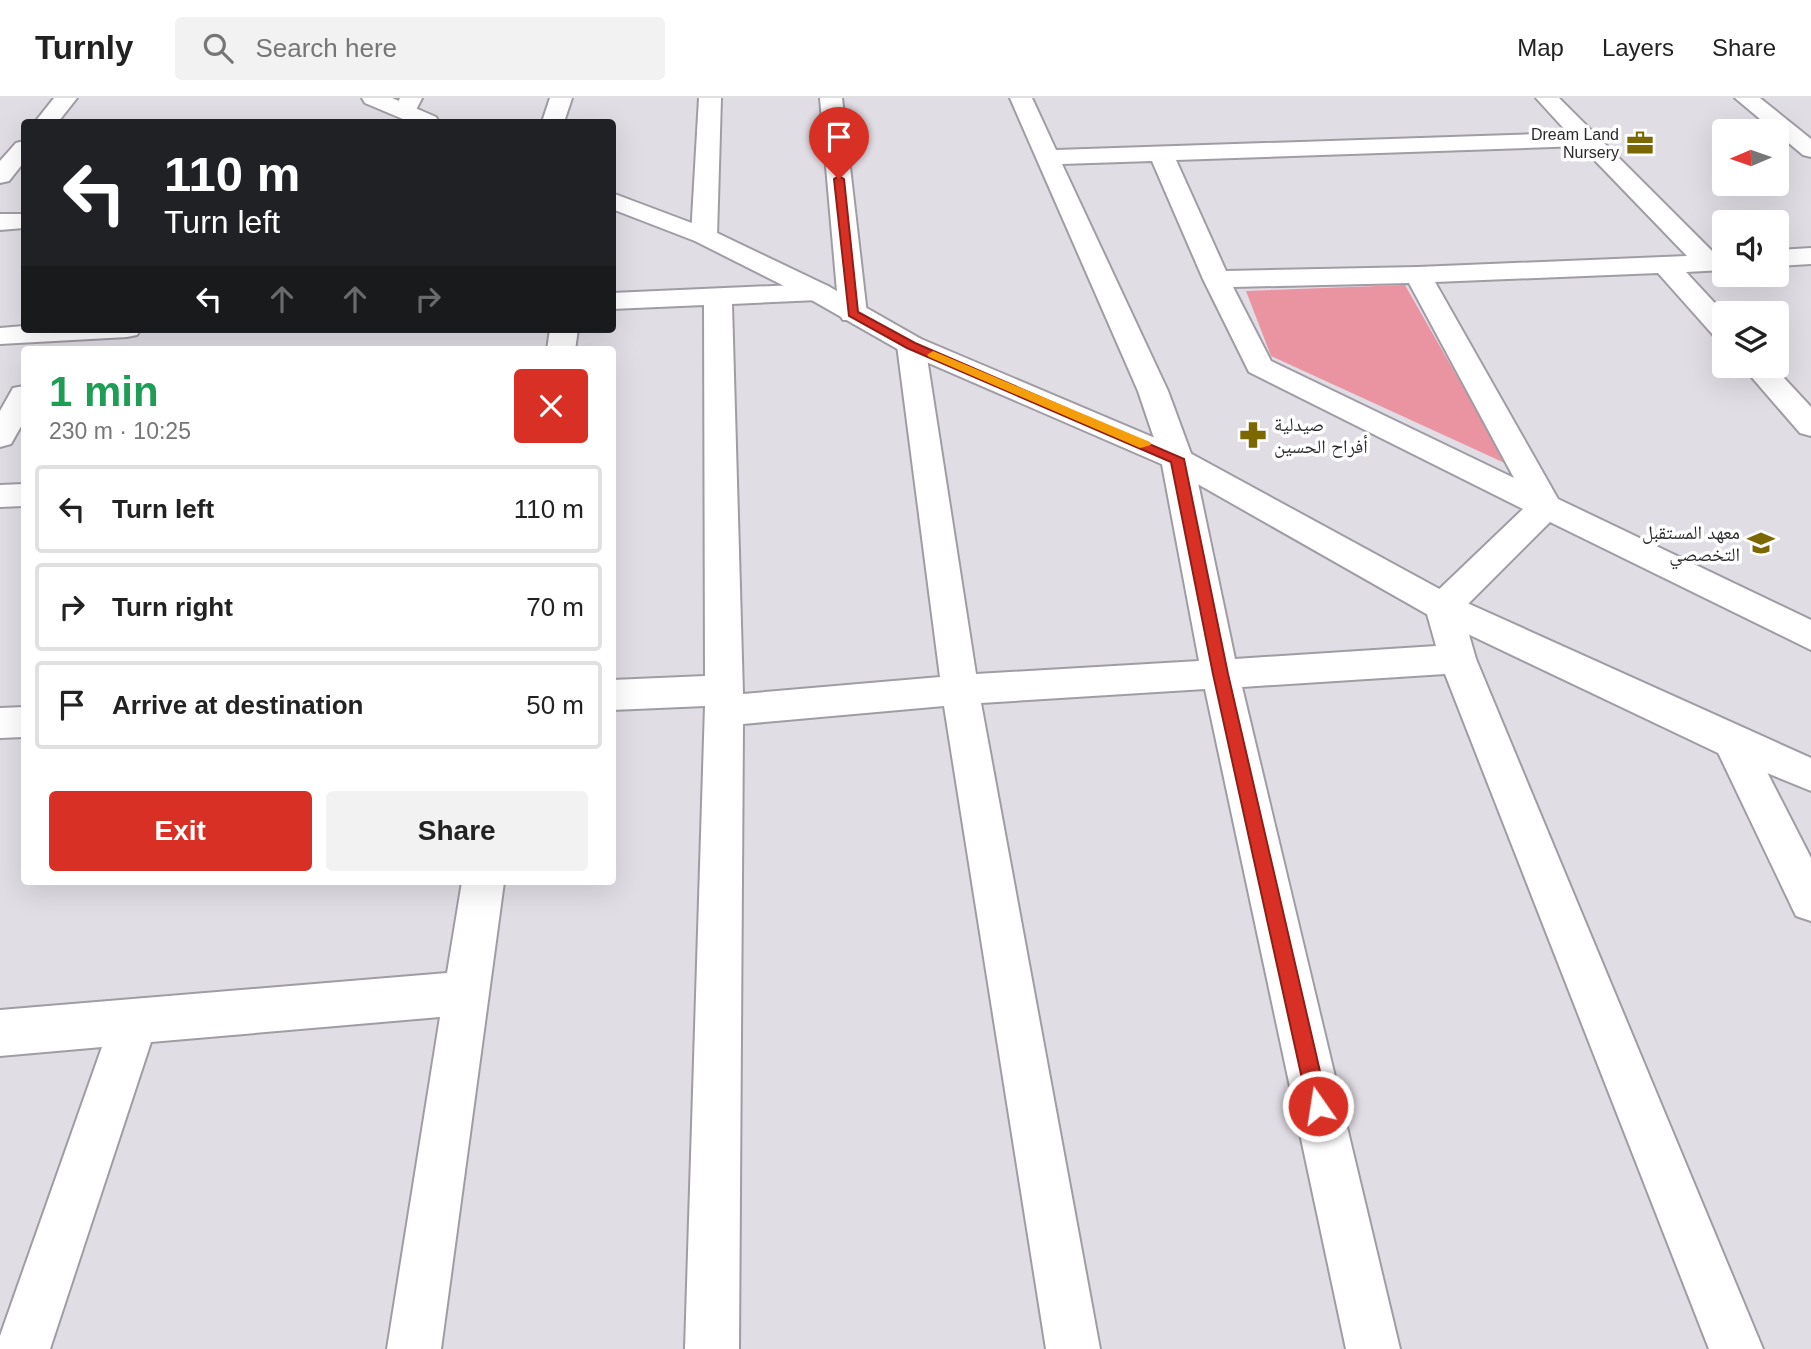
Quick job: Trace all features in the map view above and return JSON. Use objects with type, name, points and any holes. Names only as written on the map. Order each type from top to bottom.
[{"type":"street","points":[[48,119],[66,98]]},
{"type":"street","points":[[373,98],[408,104],[425,119]]},
{"type":"street","points":[[554,119],[561,98]]},
{"type":"street","points":[[704,236],[710,98]]},
{"type":"street","points":[[831,98],[853,314]]},
{"type":"street","points":[[1021,98],[1153,391],[1177,459],[1220,674],[1373,1349]]},
{"type":"street","points":[[1547,98],[1712,258]]},
{"type":"street","points":[[1746,98],[1811,150]]},
{"type":"street","points":[[0,136],[21,135]]},
{"type":"street","points":[[1047,157],[1587,139]]},
{"type":"street","points":[[0,176],[21,152]]},
{"type":"street","points":[[1161,153],[1216,279],[1259,366],[1811,636]]},
{"type":"street","points":[[616,202],[704,236],[818,292],[911,345],[1177,459],[1443,607],[1732,742],[1811,775]]},
{"type":"street","points":[[0,222],[21,221]]},
{"type":"street","points":[[1789,257],[1811,256]]},
{"type":"street","points":[[1216,279],[1418,275],[1712,262]]},
{"type":"street","points":[[1665,265],[1712,317]]},
{"type":"street","points":[[1418,275],[1546,506]]},
{"type":"street","points":[[616,301],[818,292]]},
{"type":"street","points":[[712,1349],[723,701],[718,295]]},
{"type":"street","points":[[0,336],[57,341],[104,333]]},
{"type":"street","points":[[911,345],[960,690],[1073,1349]]},
{"type":"street","points":[[1767,378],[1811,426]]},
{"type":"street","points":[[0,436],[21,401]]},
{"type":"street","points":[[0,496],[21,495]]},
{"type":"street","points":[[1443,607],[1546,506]]},
{"type":"street","points":[[1443,607],[1458,659],[1736,1349]]},
{"type":"street","points":[[616,695],[723,701],[960,690],[1458,659]]},
{"type":"street","points":[[0,723],[21,722]]},
{"type":"street","points":[[1732,742],[1811,902]]},
{"type":"street","points":[[414,1349],[483,885]]},
{"type":"street","points":[[0,1033],[466,993]]},
{"type":"street","points":[[23,1349],[134,1022]]},
{"type":"shaded area","points":[[1405,285],[1507,464],[1271,356],[1246,291]]},
{"type":"slow traffic","points":[[933,355],[1145,445]]},
{"type":"place","name":"Dream Land Nursery","points":[[1640,143]]},
{"type":"place","name":"صيدلية أفراح الحسين","points":[[1253,435]]},
{"type":"place","name":"معهد المستقبل التخصصي","points":[[1761,543]]},
{"type":"route","points":[[839,179],[853,314],[911,345],[1177,459],[1220,674],[1318,1106]]}]
